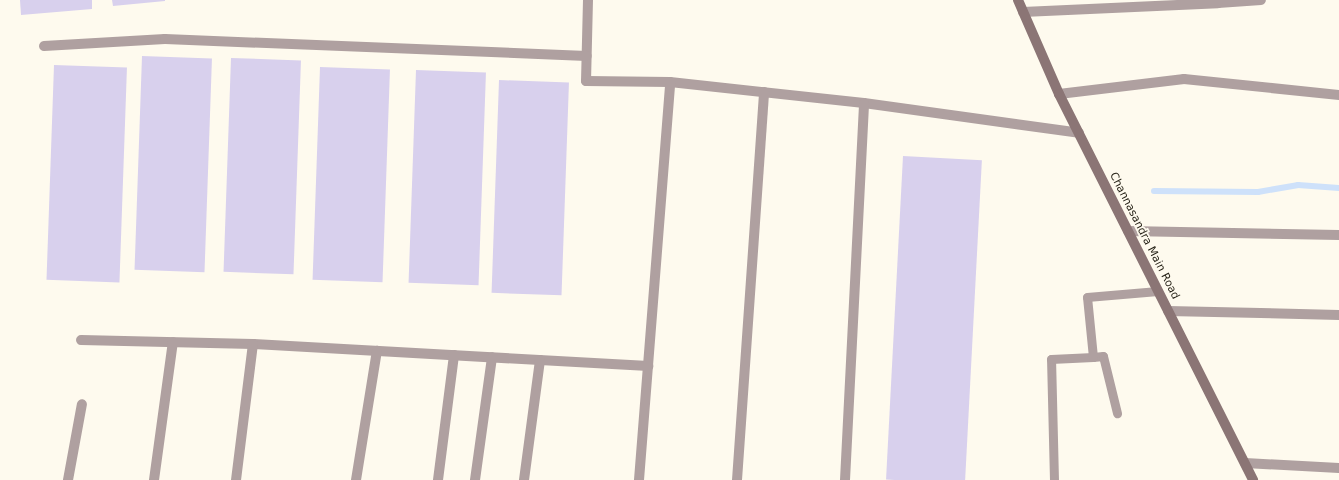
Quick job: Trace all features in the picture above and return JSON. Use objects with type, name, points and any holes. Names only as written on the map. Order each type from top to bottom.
[{"type":"street","points":[[588,0],[586,80],[670,82],[764,92],[864,103],[1079,133]]},
{"type":"street","name":"Channasandra Main Road","points":[[1018,0],[1059,94],[1253,480]]},
{"type":"street","points":[[1023,12],[1261,0]]},
{"type":"street","points":[[44,46],[165,39],[587,56]]},
{"type":"street","points":[[1059,94],[1184,79],[1339,95]]},
{"type":"street","points":[[639,480],[670,82]]},
{"type":"street","points":[[737,480],[764,92]]},
{"type":"street","points":[[845,480],[864,103]]},
{"type":"street","points":[[1128,231],[1339,235]]},
{"type":"street","points":[[1168,311],[1339,315]]},
{"type":"street","points":[[81,340],[253,344],[648,366]]},
{"type":"street","points":[[154,480],[173,342]]},
{"type":"street","points":[[236,480],[253,344]]},
{"type":"street","points":[[356,480],[377,351]]},
{"type":"street","points":[[438,480],[454,355]]},
{"type":"street","points":[[475,480],[492,357]]},
{"type":"street","points":[[524,480],[540,360]]},
{"type":"street","points":[[68,480],[82,404]]},
{"type":"street","points":[[1245,463],[1339,468]]},
{"type":"lane","points":[[1093,357],[1087,297],[1158,291]]},
{"type":"lane","points":[[1054,480],[1051,359],[1103,356],[1117,413]]},
{"type":"building","points":[[20,0],[92,0],[92,9],[21,15]]},
{"type":"building","points":[[112,0],[165,0],[165,1],[113,6]]},
{"type":"building","points":[[142,56],[212,58],[204,272],[135,270]]},
{"type":"building","points":[[231,58],[301,60],[293,274],[224,272]]},
{"type":"building","points":[[54,65],[127,68],[119,282],[46,280]]},
{"type":"building","points":[[320,67],[390,69],[383,282],[313,280]]},
{"type":"building","points":[[416,70],[486,72],[479,285],[409,283]]},
{"type":"building","points":[[499,80],[569,82],[562,295],[492,293]]},
{"type":"building","points":[[903,156],[982,160],[965,480],[886,480]]},
{"type":"waterway","points":[[1154,191],[1258,192],[1298,185],[1339,188]]}]
